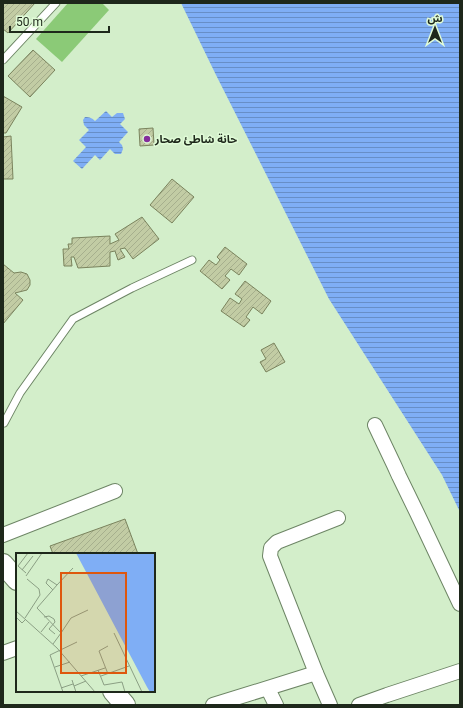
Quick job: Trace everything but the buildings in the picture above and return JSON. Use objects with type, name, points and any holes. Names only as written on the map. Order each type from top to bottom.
[{"type":"main road","points":[[3,564],[16,579]]},
{"type":"main road","points":[[114,692],[125,705]]},
{"type":"street","points":[[375,425],[460,604]]},
{"type":"street","points":[[3,535],[115,491]]},
{"type":"street","points":[[330,705],[270,556],[271,548],[277,542],[338,518]]},
{"type":"street","points":[[3,653],[16,648]]},
{"type":"street","points":[[359,705],[460,671]]},
{"type":"street","points":[[213,705],[316,673]]},
{"type":"street","points":[[268,689],[276,705]]},
{"type":"lane","points":[[3,60],[56,3]]},
{"type":"lane","points":[[3,424],[20,393],[73,320],[132,288],[192,260]]},
{"type":"green space","points":[[68,3],[102,3],[109,10],[62,62],[36,39]]},
{"type":"water","points":[[181,3],[460,3],[460,512],[442,475],[329,299]]},
{"type":"water","points":[[106,111],[112,117],[117,113],[123,113],[125,119],[120,124],[128,132],[119,142],[123,149],[121,154],[115,154],[110,149],[100,160],[95,155],[82,169],[73,161],[86,147],[79,140],[89,130],[84,125],[83,120],[87,117],[95,121]]},
{"type":"place","name":"حانة شاطئ صحار","points":[[147,139]]}]
